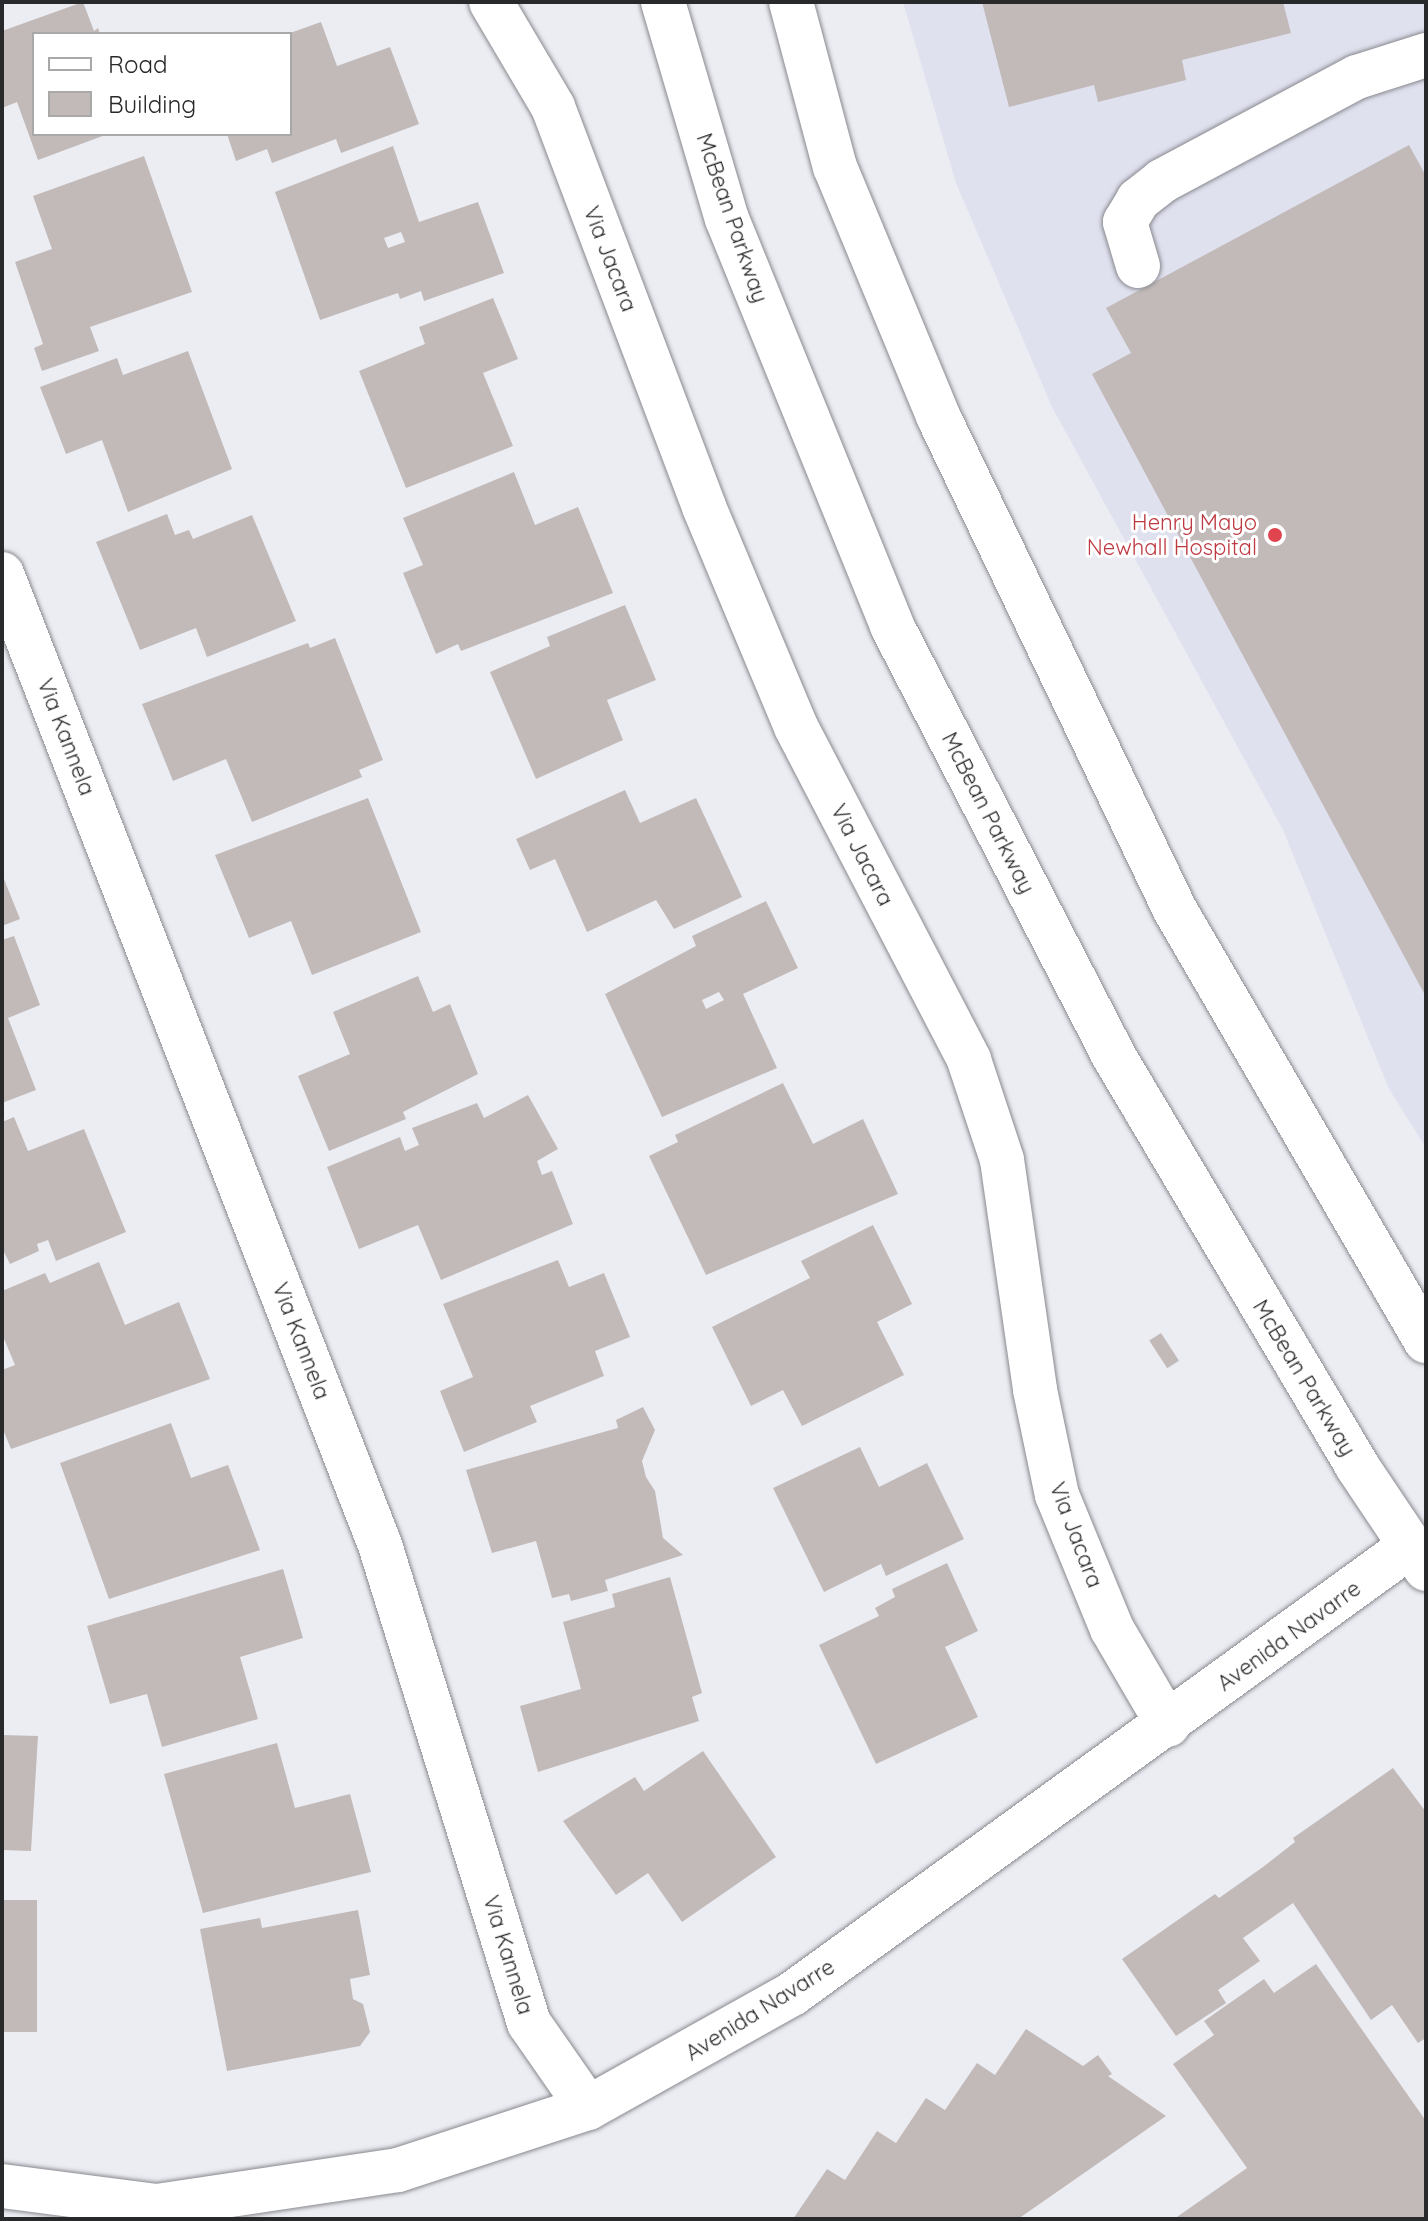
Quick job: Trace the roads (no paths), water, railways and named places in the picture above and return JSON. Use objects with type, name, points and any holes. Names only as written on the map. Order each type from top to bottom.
[{"type":"street","name":"Via Jacara","points":[[491,2],[553,107],[704,507],[796,727],[969,1060],[1002,1160],[1035,1390],[1057,1495],[1112,1629],[1168,1725]]},
{"type":"street","name":"McBean Parkway","points":[[663,2],[727,219],[892,626],[1112,1053],[1418,1558]]},
{"type":"street","points":[[791,2],[835,167],[938,416],[1175,910],[1426,1341]]},
{"type":"street","points":[[1138,266],[1125,222],[1138,200],[1162,181],[1357,77],[1426,55]]},
{"type":"street","name":"Via Kannela","points":[[2,574],[380,1545],[529,2023],[588,2108]]},
{"type":"street","name":"Avenida Navarre","points":[[2,2186],[158,2212],[398,2170],[588,2108],[792,1994],[1168,1725],[1418,1558]]},
{"type":"place","name":"Henry Mayo Newhall Hospital","points":[[1275,535]]}]
